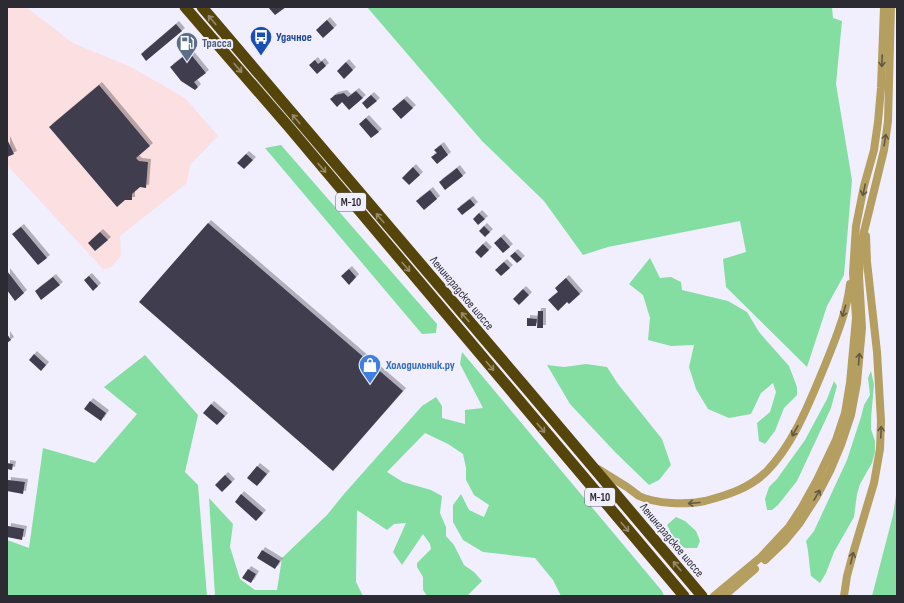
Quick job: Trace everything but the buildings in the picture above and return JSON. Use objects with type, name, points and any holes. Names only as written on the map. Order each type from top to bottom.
[{"type":"highway","name":"М-10","points":[[186,7],[684,596]]},
{"type":"highway","name":"Ленинградское шоссе","points":[[202,7],[702,596]]},
{"type":"street","points":[[714,596],[734,584],[785,541],[799,524],[830,472],[851,415],[857,383],[862,328],[859,276],[861,244],[884,150],[888,121],[887,24],[884,7]]},
{"type":"street","points":[[724,596],[789,527],[818,480],[836,440],[844,413],[850,383],[856,318],[853,273],[856,226],[864,186],[874,150],[887,24],[892,7]]},
{"type":"street","points":[[844,596],[847,576],[874,483],[880,449],[881,421],[877,352],[866,241],[867,219]]},
{"type":"street","points":[[590,464],[640,496],[658,501],[696,503],[736,492],[752,483],[766,472],[795,433],[833,345],[842,318],[853,273]]},
{"type":"shaded area","points":[[7,7],[26,7],[73,43],[131,67],[185,98],[218,136],[190,165],[187,183],[120,236],[121,256],[110,268],[103,269],[7,165]]},
{"type":"green space","points":[[367,7],[832,7],[833,18],[842,21],[836,84],[852,180],[844,275],[827,306],[807,367],[726,287],[723,259],[746,252],[740,221],[608,247],[583,255],[544,201],[482,141]]},
{"type":"green space","points":[[281,145],[437,324],[436,333],[422,334],[265,148]]},
{"type":"green space","points":[[650,258],[660,278],[671,277],[681,282],[682,290],[728,301],[747,312],[759,332],[789,366],[797,387],[797,395],[784,408],[775,431],[765,444],[759,441],[757,423],[770,412],[776,392],[773,383],[761,393],[751,414],[729,418],[708,409],[696,389],[689,367],[694,345],[671,346],[648,340],[650,318],[643,295],[629,284]]},
{"type":"green space","points":[[462,352],[662,591],[664,596],[561,596],[553,580],[535,558],[483,552],[463,540],[453,522],[453,505],[461,494],[469,510],[484,517],[489,505],[474,495],[466,480],[466,468],[463,454],[448,444],[425,433],[387,472],[403,482],[431,490],[442,496],[440,513],[446,527],[446,536],[454,545],[464,565],[474,572],[482,581],[467,596],[427,596],[423,590],[423,577],[417,567],[417,563],[431,549],[430,544],[423,534],[402,565],[393,552],[406,523],[394,524],[387,530],[357,510],[356,582],[363,596],[215,596],[209,498],[233,524],[230,547],[240,579],[255,590],[277,590],[282,558],[327,515],[422,406],[436,397],[442,406],[442,418],[465,424],[465,410],[483,408],[460,364]]},
{"type":"green space","points":[[145,355],[198,415],[185,472],[198,485],[207,596],[7,596],[7,540],[29,548],[43,448],[95,463],[137,414],[104,387]]},
{"type":"green space","points":[[586,364],[607,367],[618,384],[662,439],[671,465],[659,480],[649,485],[615,452],[570,404],[547,365],[564,367]]},
{"type":"green space","points":[[871,371],[874,385],[871,429],[875,441],[875,452],[872,463],[860,484],[854,517],[834,552],[826,573],[820,583],[811,576],[806,541],[814,531],[847,460],[864,405],[870,395],[868,378]]},
{"type":"green space","points":[[834,381],[837,386],[831,408],[797,481],[778,505],[772,510],[767,510],[765,499],[769,487],[777,479],[805,440],[827,399]]},
{"type":"green space","points":[[897,489],[897,596],[872,596],[893,515]]},
{"type":"green space","points":[[676,517],[685,521],[696,531],[700,541],[697,548],[685,548],[675,541],[667,525]]},
{"type":"place","name":"Удачное","points":[[261,56]]},
{"type":"place","name":"Трасса","points":[[187,62]]},
{"type":"place","name":"Холодильник.ру","points":[[370,384]]}]
